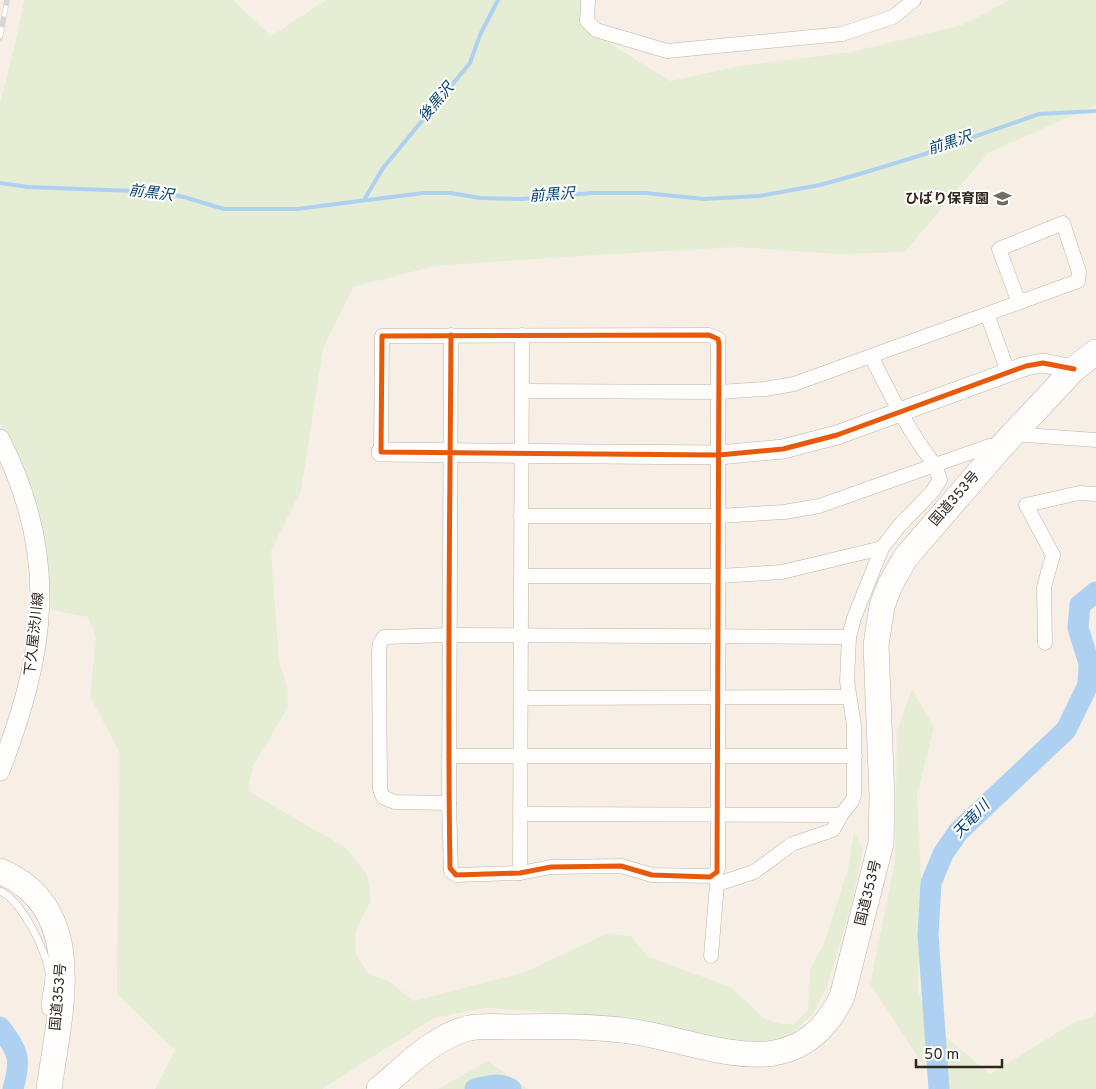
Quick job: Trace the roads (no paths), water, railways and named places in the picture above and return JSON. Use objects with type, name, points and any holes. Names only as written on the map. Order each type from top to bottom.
[{"type":"highway","name":"国道353号","points":[[379,1089],[430,1046],[446,1036],[471,1028],[550,1026],[629,1032],[716,1054],[753,1061],[781,1058],[795,1053],[806,1047],[824,1029],[835,1014],[842,997],[881,843],[882,798],[876,669],[878,624],[890,585],[906,557],[1008,439],[1074,369],[1096,352]]},
{"type":"highway","name":"国道353号","points":[[0,871],[21,882],[34,894],[51,916],[56,928],[64,972],[49,1089]]},
{"type":"street","points":[[588,0],[587,21],[596,30],[667,51],[842,34],[893,17],[914,0]]},
{"type":"street","points":[[522,391],[719,392],[765,389],[794,384],[988,314],[1018,303],[1078,281],[1079,272],[1062,223],[1000,249],[1018,303]]},
{"type":"street","points":[[988,314],[1008,372]]},
{"type":"street","points":[[451,335],[450,454],[449,804],[450,868],[453,873],[520,873],[551,866],[621,866],[652,875],[714,876],[718,868],[718,516],[719,454],[719,344],[718,339],[713,336],[451,335],[382,336],[381,452],[450,454],[719,454],[783,449],[837,435],[1008,372],[1043,363],[1074,369]]},
{"type":"street","points":[[520,873],[522,335]]},
{"type":"street","points":[[711,956],[716,884],[754,872],[792,844],[833,830],[841,814],[852,801],[855,756],[853,714],[847,681],[849,637],[854,618],[882,548],[899,526],[932,492],[940,480],[935,465],[918,444],[899,413],[871,356]]},
{"type":"street","points":[[521,516],[718,516],[784,512],[819,506],[1026,434],[1096,440]]},
{"type":"street","name":"下久屋渋川線","points":[[0,439],[26,500],[35,538],[41,593],[35,653],[29,685],[21,716],[0,771]]},
{"type":"street","points":[[1046,643],[1044,587],[1054,555],[1026,505],[1079,493],[1096,494]]},
{"type":"street","points":[[521,576],[719,576],[782,572],[882,548]]},
{"type":"street","points":[[449,804],[395,802],[383,797],[380,789],[379,652],[380,643],[384,637],[392,635],[849,637]]},
{"type":"street","points":[[521,698],[849,697]]},
{"type":"street","points":[[449,756],[855,756]]},
{"type":"street","points":[[520,814],[841,814]]},
{"type":"lane","points":[[0,891],[8,894],[16,904],[43,949],[49,973],[44,1003],[46,1011],[59,1015]]},
{"type":"waterway","name":"後黒沢","points":[[364,200],[383,168],[470,63],[480,35],[498,0]]},
{"type":"waterway","name":"前黒沢","points":[[0,183],[28,187],[160,192],[224,209],[297,209],[423,193],[451,193],[480,198],[522,199],[591,193],[645,193],[704,199],[759,196],[820,185],[863,173],[925,154],[1039,114],[1096,111]]},
{"type":"waterway","name":"天竜川","points":[[939,1089],[928,935],[931,883],[943,854],[958,832],[1066,730],[1088,685],[1089,663],[1078,628],[1080,605],[1096,592]]},
{"type":"waterway","name":"天竜川","points":[[0,1027],[17,1055],[18,1062],[13,1089]]},
{"type":"waterway","name":"天竜川","points":[[475,1089],[498,1085],[511,1089]]},
{"type":"railway","points":[[0,38],[7,0]]},
{"type":"place","name":"ひばり保育園","points":[[1003,199]]}]
